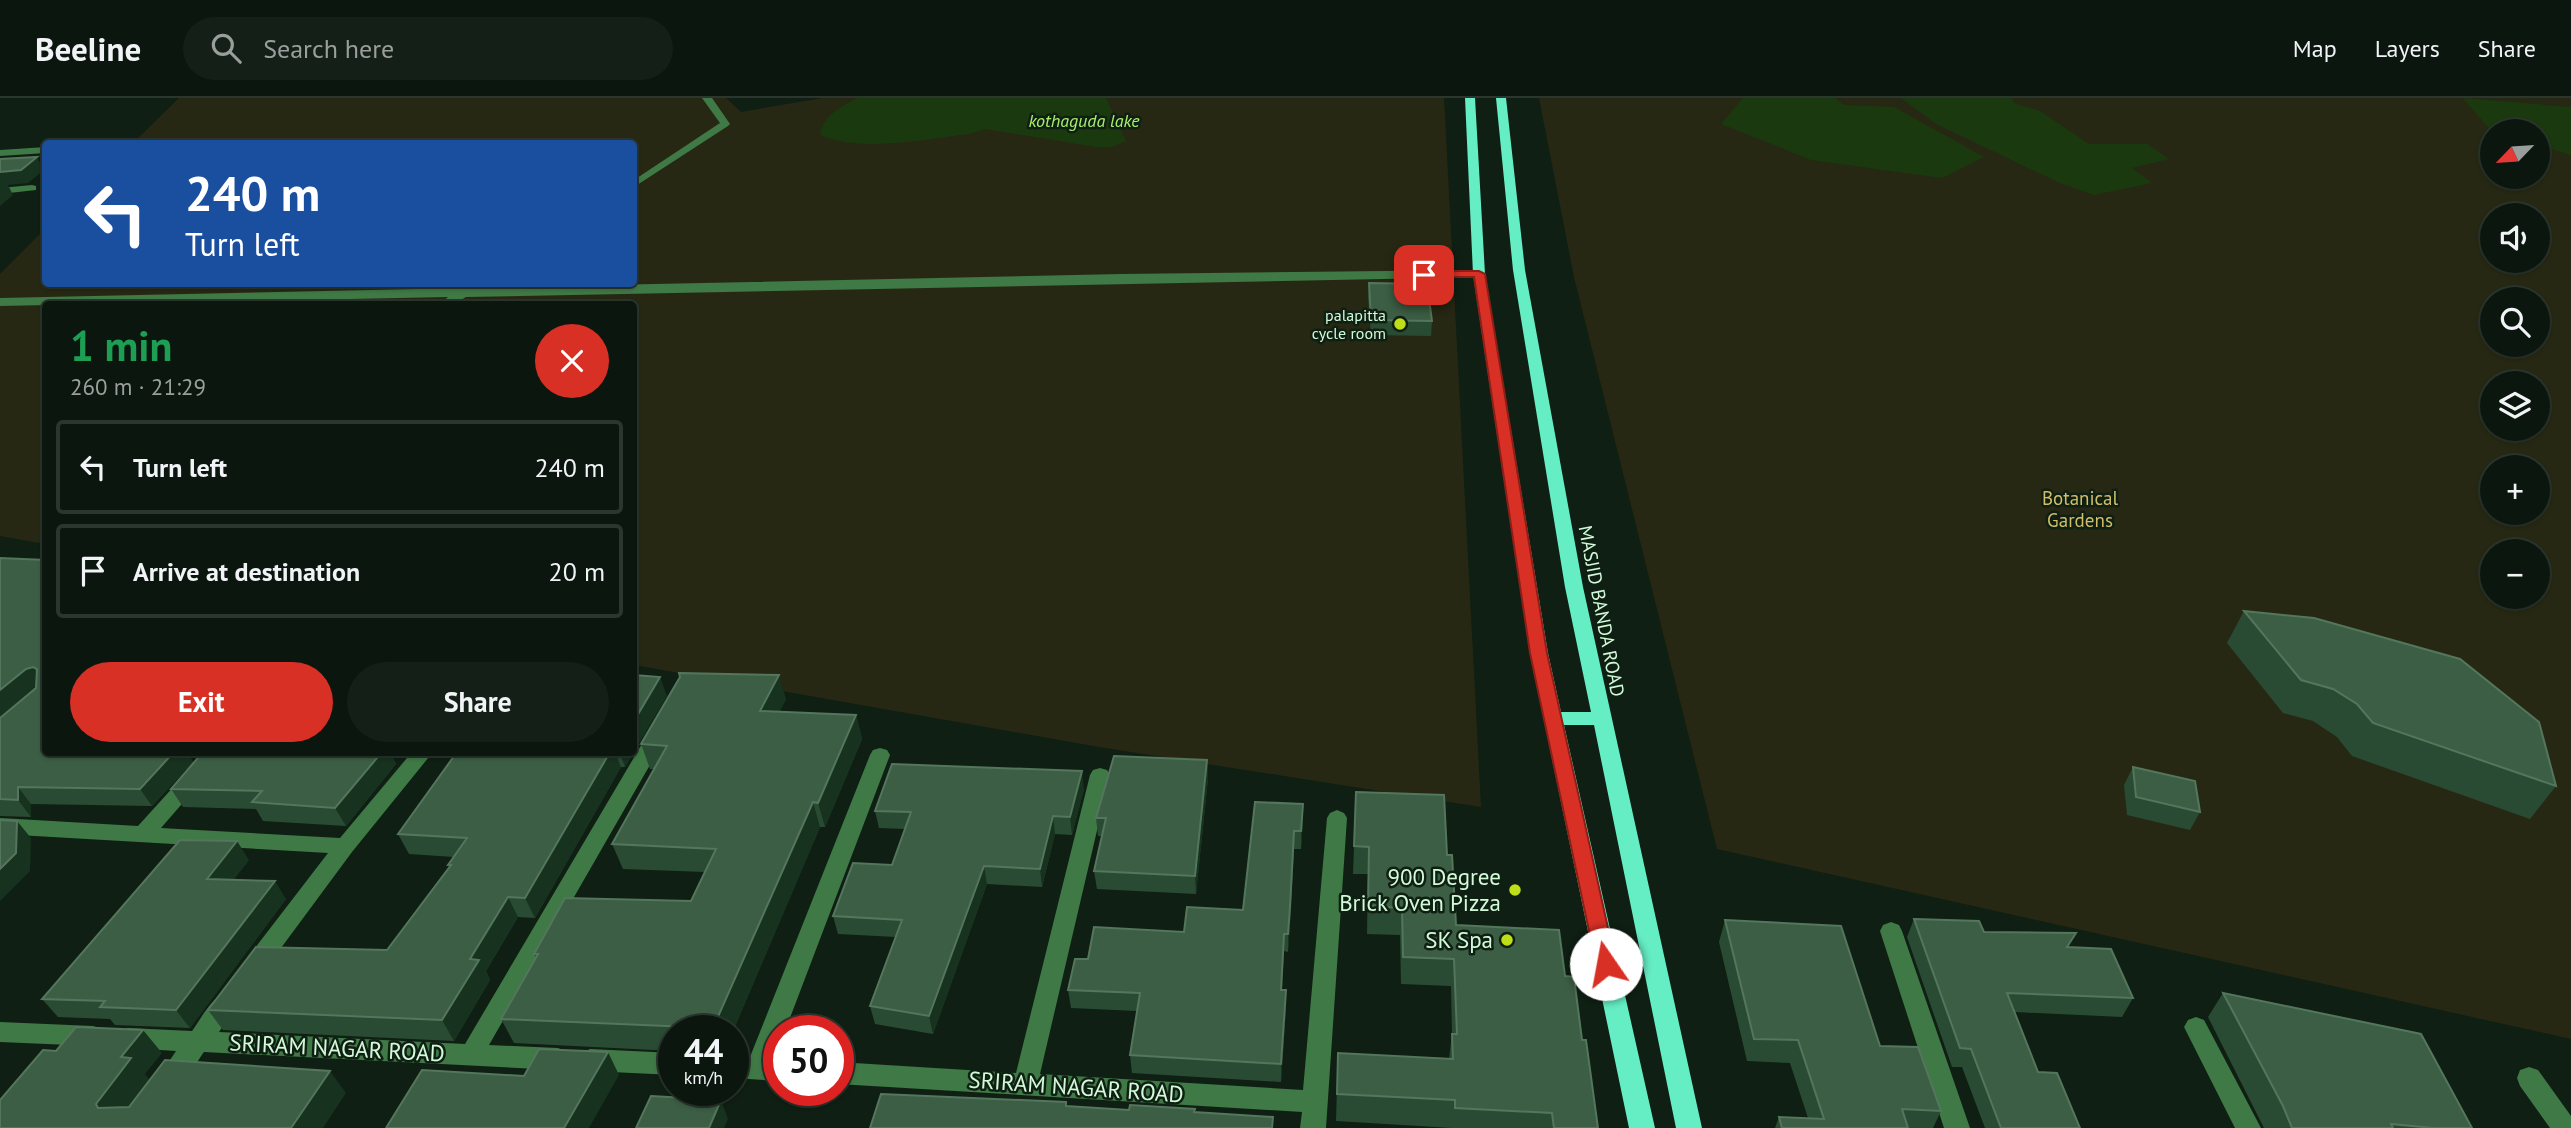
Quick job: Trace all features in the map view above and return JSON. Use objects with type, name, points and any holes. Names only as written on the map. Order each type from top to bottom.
[{"type":"main road","points":[[1470,98],[1479,274],[1539,653],[1642,1128]]},
{"type":"main road","name":"MASJID BANDA ROAD","points":[[1501,98],[1519,270],[1574,587],[1689,1128]]},
{"type":"main road","points":[[1553,718],[1602,719]]},
{"type":"street","points":[[637,182],[725,124],[706,98]]},
{"type":"street","points":[[0,153],[42,150]]},
{"type":"street","points":[[0,191],[32,188]]},
{"type":"street","points":[[51,301],[1121,278],[1479,274]]},
{"type":"street","points":[[451,301],[474,287]]},
{"type":"street","points":[[0,302],[42,301]]},
{"type":"street","points":[[471,1055],[663,724]]},
{"type":"street","points":[[757,1069],[880,755]]},
{"type":"street","points":[[143,834],[213,756]]},
{"type":"street","points":[[156,1095],[345,846],[420,756]]},
{"type":"street","points":[[1026,1083],[1100,775]]},
{"type":"street","points":[[1312,1128],[1337,818]]},
{"type":"street","points":[[0,826],[345,846]]},
{"type":"street","points":[[1891,931],[1957,1128]]},
{"type":"street","points":[[2196,1027],[2248,1128]]},
{"type":"street","name":"SRIRAM NAGAR ROAD","points":[[0,1032],[658,1064]]},
{"type":"street","name":"SRIRAM NAGAR ROAD","points":[[854,1074],[1314,1102]]},
{"type":"street","points":[[2529,1079],[2566,1128]]},
{"type":"green space","points":[[179,98],[726,98],[741,112],[822,98],[1444,98],[1481,807],[1099,747],[637,666],[637,301],[42,301],[42,543],[0,536],[0,274],[42,232],[42,287],[637,287],[637,140],[136,140]]},
{"type":"green space","name":"Botanical Gardens","points":[[1539,98],[2571,98],[2571,1039],[1717,849],[1574,277]]},
{"type":"water","name":"kothaguda lake","points":[[857,98],[1106,98],[1126,141],[1112,147],[1096,147],[985,129],[969,134],[874,144],[837,140],[820,135],[829,117]]},
{"type":"water","points":[[1743,98],[1835,98],[1844,105],[1894,107],[1984,157],[1942,178],[1811,160],[1721,124]]},
{"type":"water","points":[[1901,98],[2011,98],[2016,104],[2040,111],[2089,144],[2147,144],[2169,159],[2132,168],[2152,183],[2094,195],[2060,183],[1936,124]]},
{"type":"water","points":[[2463,98],[2571,107],[2571,155],[2550,149],[2550,119],[2481,119]]},
{"type":"building","points":[[37,157],[21,170],[0,172],[0,159]]},
{"type":"building","points":[[1369,283],[1427,284],[1432,321],[1371,320]]},
{"type":"building","points":[[0,558],[42,560],[42,756],[170,756],[140,789],[18,787],[18,800],[0,799],[0,718],[36,688],[37,669],[26,669],[0,690]]},
{"type":"building","points":[[2244,611],[2314,618],[2460,659],[2539,722],[2556,786],[2373,723],[2357,704],[2333,689],[2301,680]]},
{"type":"building","points":[[679,673],[779,675],[760,711],[856,715],[818,803],[813,802],[719,1015],[658,1015],[658,1026],[501,1019],[538,954],[534,954],[565,898],[691,901],[716,849],[612,844],[667,746],[641,744],[680,677]]},
{"type":"building","points":[[637,675],[660,677],[637,716]]},
{"type":"building","points":[[200,756],[379,756],[335,808],[252,802],[262,791],[171,789]]},
{"type":"building","points":[[454,756],[608,756],[525,898],[508,897],[470,959],[479,960],[442,1020],[208,1010],[256,947],[387,950],[451,865],[448,865],[467,838],[398,834]]},
{"type":"building","points":[[1114,756],[1207,760],[1195,876],[1094,871],[1106,818],[1096,818]]},
{"type":"building","points":[[892,764],[1082,771],[1070,817],[1053,816],[1040,869],[984,866],[929,1016],[870,1006],[902,920],[833,916],[853,863],[892,865],[911,812],[875,811]]},
{"type":"building","points":[[2133,767],[2195,781],[2200,812],[2136,797]]},
{"type":"building","points":[[1356,792],[1444,795],[1447,855],[1452,855],[1456,925],[1559,930],[1565,976],[1574,977],[1598,1128],[1554,1128],[1552,1113],[1455,1108],[1455,1100],[1337,1094],[1338,1053],[1453,1059],[1452,1034],[1457,1034],[1454,959],[1403,957],[1402,908],[1368,906],[1369,847],[1354,846]]},
{"type":"building","points":[[1255,802],[1303,804],[1301,831],[1294,831],[1288,934],[1284,934],[1281,990],[1286,990],[1281,1064],[1130,1055],[1140,993],[1068,990],[1075,959],[1088,959],[1094,927],[1184,932],[1187,907],[1243,910]]},
{"type":"building","points":[[0,820],[17,821],[16,853],[0,869]]},
{"type":"building","points":[[180,840],[237,841],[207,879],[275,881],[176,1010],[100,1007],[105,1001],[42,999]]},
{"type":"building","points":[[1914,919],[1979,921],[1984,932],[2076,933],[2067,947],[2111,949],[2133,998],[2007,993],[2038,1072],[2057,1073],[2080,1128],[2001,1128],[1971,1049],[1960,1048]]},
{"type":"building","points":[[1725,920],[1841,926],[1880,1046],[1918,1047],[1941,1111],[1902,1109],[1908,1128],[1782,1128],[1779,1117],[1824,1119],[1798,1040],[1754,1039]]},
{"type":"building","points":[[2223,993],[2421,1034],[2472,1128],[2391,1124],[2393,1128],[2292,1128]]},
{"type":"building","points":[[76,1027],[143,1030],[121,1057],[131,1058],[96,1104],[98,1108],[129,1107],[165,1060],[330,1071],[291,1128],[0,1128],[0,1100],[43,1050],[56,1051]]},
{"type":"building","points":[[539,1049],[608,1052],[564,1128],[386,1128],[422,1070],[524,1076]]},
{"type":"building","points":[[881,1094],[1066,1102],[1066,1106],[1129,1110],[1130,1105],[1273,1117],[1272,1128],[870,1128]]},
{"type":"building","points":[[651,1096],[658,1096],[658,1106],[718,1106],[709,1128],[636,1128]]},
{"type":"place","name":"palapitta cycle room","points":[[1400,324]]},
{"type":"place","name":"900 Degree Brick Oven Pizza","points":[[1515,890]]},
{"type":"place","name":"SK Spa","points":[[1507,940]]},
{"type":"route","points":[[1424,275],[1479,274],[1539,653],[1606,964]]}]
